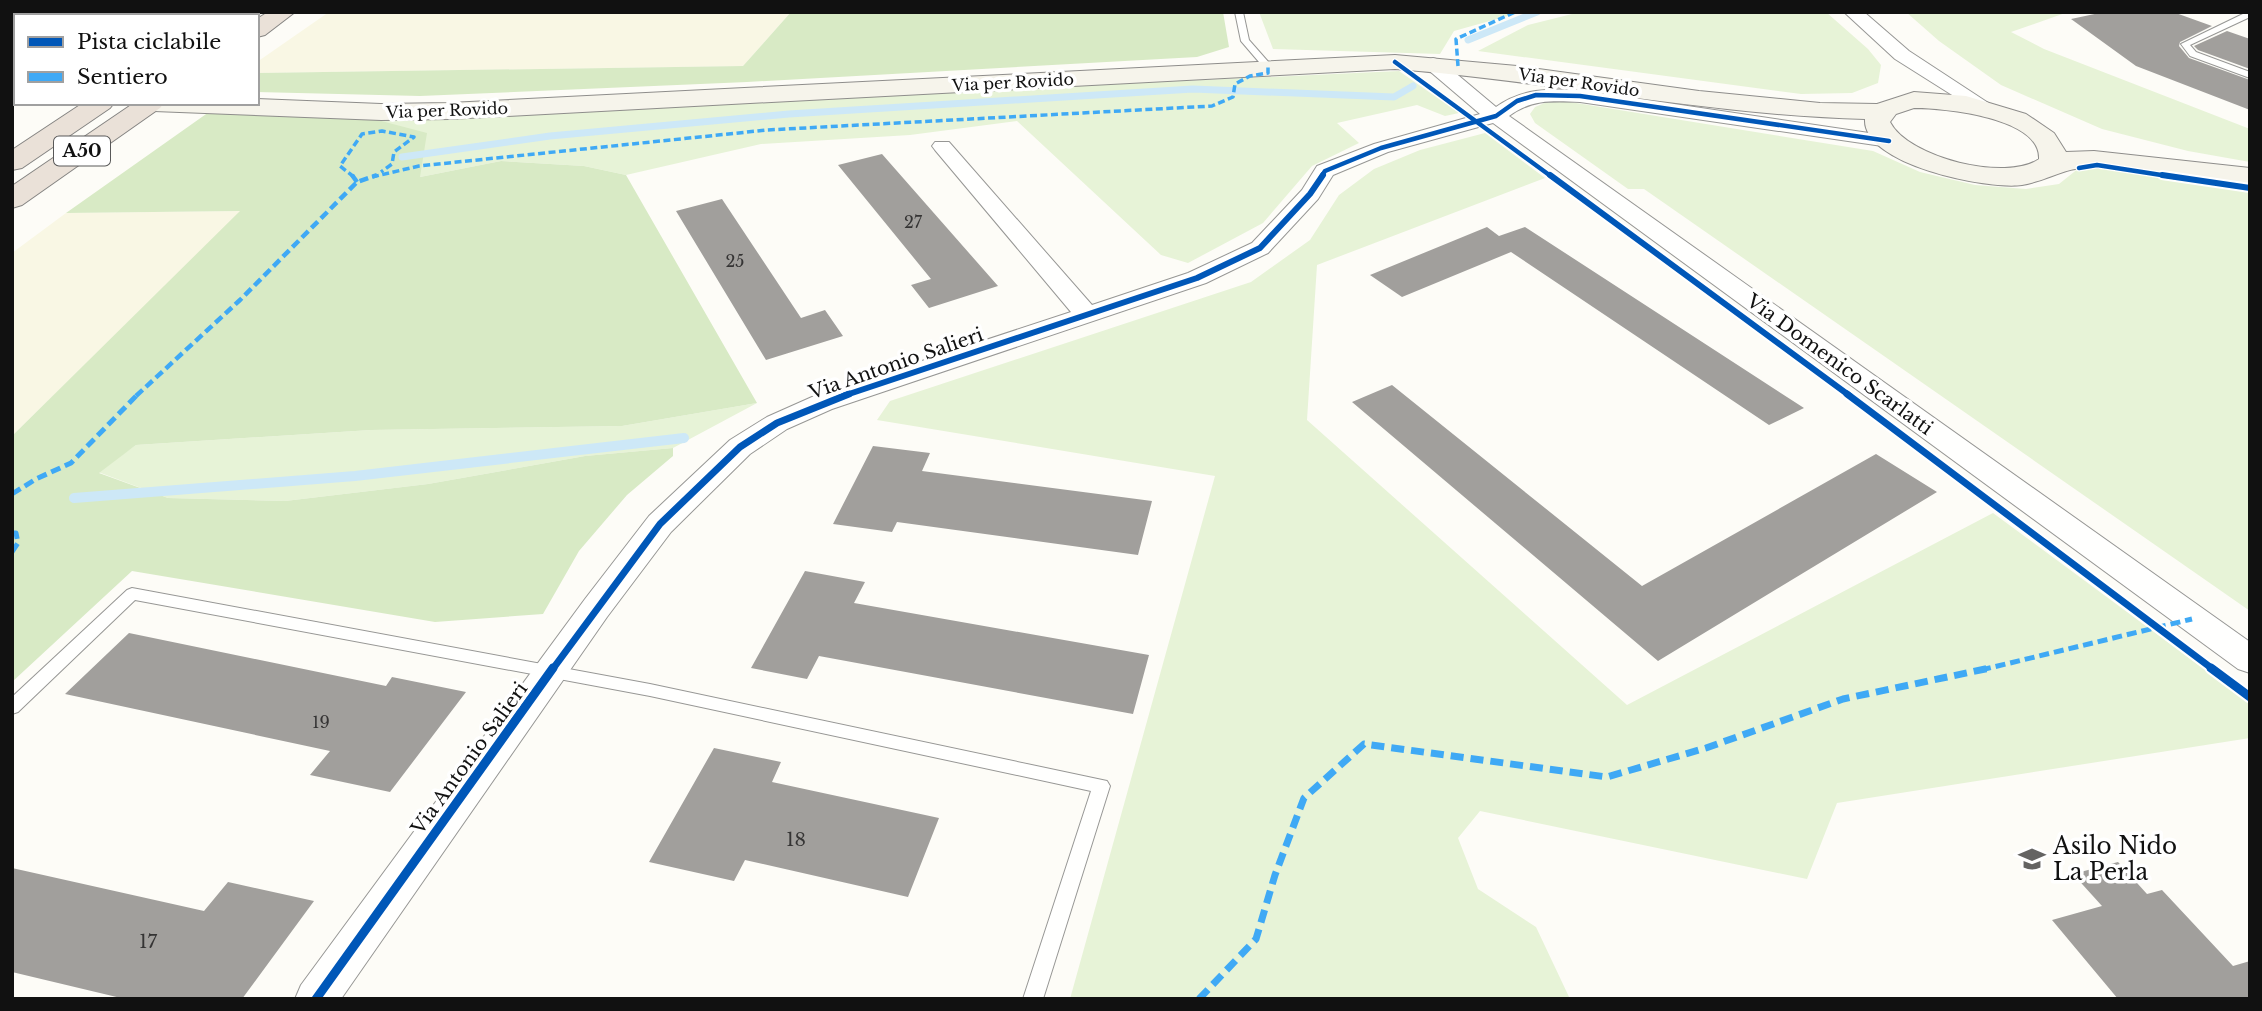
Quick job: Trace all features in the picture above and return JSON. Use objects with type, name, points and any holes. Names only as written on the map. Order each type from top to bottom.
[{"type":"highway","points":[[259,29],[284,12]]},
{"type":"highway","name":"A50","points":[[12,162],[99,105]]},
{"type":"highway","name":"A50","points":[[12,199],[150,105]]},
{"type":"street","points":[[1853,12],[1902,55],[1986,108],[2024,123],[2038,132],[2054,153],[2052,162],[2042,169]]},
{"type":"street","points":[[1887,123],[1907,97],[1913,82],[1902,55]]},
{"type":"street","name":"Via per Rovido","points":[[194,105],[449,111],[1395,62],[1433,64],[1887,123]]},
{"type":"street","name":"Via Domenico Scarlatti","points":[[1433,64],[1467,95],[2250,660]]},
{"type":"street","name":"Via Antonio Salieri","points":[[316,999],[549,673],[660,524],[740,447],[777,424],[822,403],[1197,278],[1260,248],[1310,194],[1325,171],[1381,148],[1496,116],[1517,101],[1536,95],[1559,94],[1887,123]]},
{"type":"street","points":[[1887,123],[1936,100],[1986,108]]},
{"type":"street","points":[[1887,123],[1915,157],[1961,172],[2008,177],[2071,159],[2192,167]]},
{"type":"street","points":[[2038,132],[2192,167],[2250,176]]},
{"type":"street","points":[[942,146],[1086,314]]},
{"type":"lane","points":[[1238,12],[1245,41],[1268,67]]},
{"type":"lane","points":[[2250,13],[2185,44],[2193,54],[2250,75]]},
{"type":"lane","points":[[12,707],[132,594],[650,690],[1101,786],[1033,999]]},
{"type":"shaded area","points":[[329,12],[791,12],[743,66],[259,73],[259,61]]},
{"type":"shaded area","points":[[241,211],[12,436],[12,253],[66,213]]},
{"type":"green space","points":[[182,12],[14,14],[14,80],[12,13]]},
{"type":"green space","points":[[791,12],[1223,12],[1229,47],[1197,57],[747,82],[420,96],[259,92],[259,73],[743,66]]},
{"type":"green space","points":[[1259,12],[1522,12],[1454,31],[1440,54],[1273,49]]},
{"type":"green space","points":[[1580,12],[1826,12],[1868,49],[1881,65],[1878,83],[1852,93],[1801,94],[1478,51],[1528,25]]},
{"type":"green space","points":[[1906,12],[2068,12],[2011,32],[2044,49],[2250,129],[2250,162],[2188,151],[2102,129],[2001,85],[1939,41]]},
{"type":"green space","points":[[1399,71],[1459,113],[1445,116],[1417,105],[1337,123],[1359,143],[1312,166],[1263,223],[1188,263],[1161,255],[1017,121],[910,135],[761,144],[626,175],[584,166],[501,161],[420,177],[370,118]]},
{"type":"green space","points":[[1547,102],[1570,102],[1873,151],[1920,172],[1975,185],[2026,189],[2059,184],[2079,168],[2088,166],[2250,190],[2250,611],[1644,189],[1628,189],[1535,123],[1530,114],[1535,107]]},
{"type":"green space","points":[[209,112],[370,118],[427,133],[420,177],[501,161],[584,166],[626,175],[757,403],[622,426],[371,430],[136,445],[99,473],[168,498],[285,501],[428,484],[585,456],[673,448],[673,456],[627,495],[579,551],[543,614],[435,622],[132,571],[12,682],[12,436],[240,211],[66,213]]},
{"type":"green space","points":[[1485,133],[1545,178],[1317,265],[1307,420],[1627,705],[1993,513],[2250,703],[2250,738],[1837,803],[1807,879],[1480,811],[1458,838],[1478,889],[1536,927],[1570,999],[1070,999],[1215,476],[877,420],[890,401],[1251,282],[1310,240],[1339,195],[1374,169],[1420,150]]},
{"type":"green space","points":[[757,403],[673,448],[585,456],[428,484],[285,501],[168,498],[98,472],[136,445],[371,430],[622,426]]},
{"type":"building","points":[[2104,12],[2173,12],[2212,26],[2180,42],[2179,46],[2189,58],[2250,80],[2250,110],[2136,66],[2071,19]]},
{"type":"building","points":[[2227,31],[2250,39],[2250,69],[2198,50],[2194,46]]},
{"type":"building","points":[[882,154],[998,286],[929,308],[911,285],[931,279],[838,165]]},
{"type":"building","points":[[722,199],[801,318],[825,310],[843,336],[766,360],[676,211]]},
{"type":"building","points":[[1487,227],[1499,236],[1525,227],[1804,408],[1769,425],[1511,252],[1402,297],[1370,275]]},
{"type":"building","points":[[1392,385],[1642,586],[1876,454],[1937,492],[1658,661],[1352,402]]},
{"type":"building","points":[[873,446],[930,453],[922,471],[1152,501],[1138,555],[897,522],[892,532],[833,524]]},
{"type":"building","points":[[805,571],[865,582],[854,603],[1149,655],[1133,714],[819,656],[807,679],[751,668]]},
{"type":"building","points":[[129,633],[386,686],[392,677],[466,692],[390,792],[310,775],[330,751],[65,694]]},
{"type":"building","points":[[714,748],[781,762],[772,782],[939,818],[908,897],[745,860],[734,881],[649,862]]},
{"type":"building","points":[[2118,862],[2147,894],[2162,890],[2233,966],[2250,961],[2250,999],[2118,999],[2052,920],[2102,906],[2073,874]]},
{"type":"building","points":[[12,868],[204,911],[228,882],[314,901],[242,999],[125,999],[12,972]]},
{"type":"waterway","points":[[1468,40],[1537,12]]},
{"type":"waterway","points":[[402,157],[550,136],[789,114],[1193,89],[1394,97],[1413,86]]},
{"type":"waterway","points":[[74,498],[355,476],[684,438]]},
{"type":"marked path","points":[[1458,66],[1456,39],[1515,12]]},
{"type":"marked path","points":[[12,494],[36,479],[71,463],[138,394],[240,300],[357,182],[379,174],[419,166],[767,130],[1212,106],[1233,97],[1235,84],[1250,76],[1268,73],[1268,67]]},
{"type":"marked path","points":[[357,182],[352,174],[340,166],[362,134],[382,131],[414,137],[394,152],[392,164],[381,172]]},
{"type":"marked path","points":[[12,533],[16,533],[18,543],[12,552]]},
{"type":"marked path","points":[[1199,999],[1256,939],[1275,875],[1304,798],[1364,744],[1607,777],[1706,748],[1843,699],[2004,665],[2192,619]]},
{"type":"cycle path","points":[[1395,62],[1725,302],[2250,697]]},
{"type":"cycle path","points":[[316,999],[596,608],[660,524],[740,447],[777,423],[822,403],[1197,278],[1260,248],[1310,194],[1325,171],[1381,148],[1496,116],[1517,101],[1536,95],[1580,96],[1889,141]]},
{"type":"cycle path","points":[[2079,168],[2097,165],[2250,188]]},
{"type":"place","name":"Asilo Nido La Perla","points":[[2032,859]]}]
